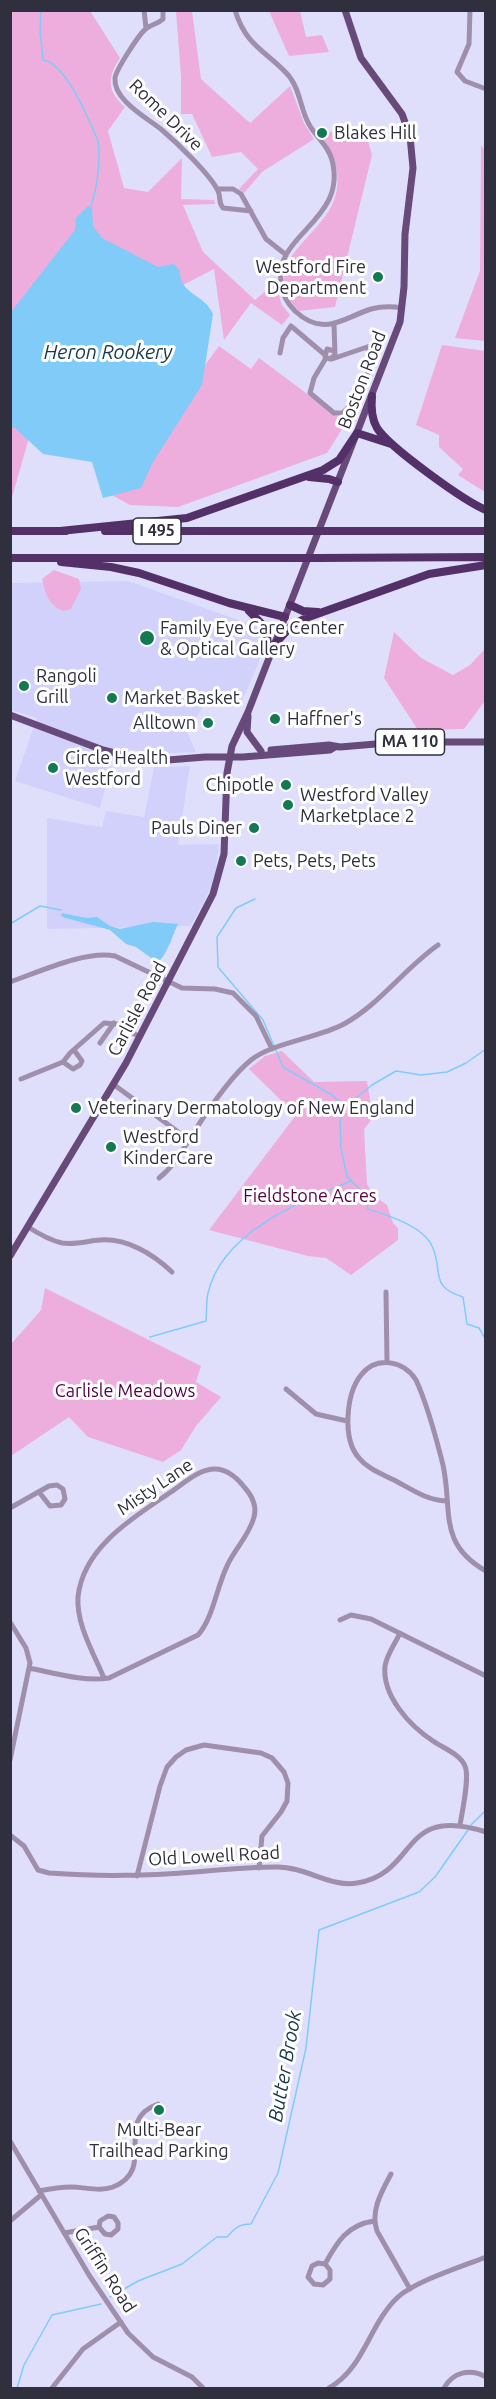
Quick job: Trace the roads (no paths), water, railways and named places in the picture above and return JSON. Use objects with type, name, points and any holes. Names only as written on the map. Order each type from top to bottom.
[{"type":"highway","points":[[372,396],[372,415],[376,426],[391,444],[455,493],[486,510]]},
{"type":"highway","points":[[60,531],[187,518],[302,478],[339,460],[357,433],[391,444]]},
{"type":"highway","points":[[302,478],[319,477],[338,482]]},
{"type":"highway","name":"I 495","points":[[10,531],[486,531]]},
{"type":"highway","name":"I 495","points":[[10,558],[486,557]]},
{"type":"highway","points":[[28,558],[133,571],[236,605],[285,617]]},
{"type":"highway","points":[[274,645],[292,625],[322,612],[429,574],[486,565]]},
{"type":"highway","points":[[236,605],[250,612],[262,622],[268,635],[270,654]]},
{"type":"highway","points":[[290,605],[303,611],[322,612]]},
{"type":"main road","name":"Boston Road","points":[[230,756],[232,746],[248,712],[393,342],[402,308],[405,234],[412,168],[410,136],[402,114],[361,58],[345,10]]},
{"type":"main road","points":[[248,712],[247,732],[261,751]]},
{"type":"main road","name":"MA 110","points":[[10,715],[122,756],[157,760],[408,742],[486,741]]},
{"type":"main road","name":"MA 110","points":[[230,756],[329,745],[335,747]]},
{"type":"main road","name":"Carlisle Road","points":[[10,1256],[140,1037],[202,918],[219,878],[224,854],[225,787],[230,756]]},
{"type":"street","points":[[144,10],[146,28]]},
{"type":"street","name":"Rome Drive","points":[[163,10],[161,22],[146,28],[117,71],[116,89],[125,100],[181,147],[217,189],[219,202],[223,208],[251,211]]},
{"type":"street","points":[[235,10],[250,40],[292,80],[300,96],[306,119],[328,149],[333,165],[332,191],[325,208],[285,254],[281,266],[280,283],[288,302],[306,319],[334,324],[378,307],[402,308]]},
{"type":"street","points":[[470,10],[469,44],[457,72],[465,81],[486,88]]},
{"type":"street","name":"Rome Drive","points":[[217,189],[237,191],[251,211],[266,240],[285,254]]},
{"type":"street","points":[[280,353],[284,336],[291,326],[330,353],[346,355],[370,346],[370,365],[349,408],[342,413],[334,413],[310,393],[314,378],[330,353],[334,338],[334,324]]},
{"type":"street","points":[[159,1178],[175,1162],[238,1072],[257,1055],[347,1022],[424,954],[438,945]]},
{"type":"street","points":[[10,982],[81,958],[104,954],[126,959],[182,988],[215,989],[233,993],[256,1016],[272,1049]]},
{"type":"street","points":[[21,1079],[63,1062],[101,1024],[114,1023],[140,1037]]},
{"type":"street","points":[[99,1043],[114,1023]]},
{"type":"street","points":[[63,1062],[74,1069],[80,1065],[82,1061],[74,1050]]},
{"type":"street","points":[[113,1084],[189,1140]]},
{"type":"street","points":[[28,1227],[44,1237],[60,1242],[77,1244],[105,1240],[125,1243],[157,1258],[172,1272]]},
{"type":"street","points":[[386,1292],[387,1362]]},
{"type":"street","points":[[446,1501],[422,1495],[363,1463],[351,1444],[347,1421],[359,1377],[373,1366],[387,1362],[398,1364],[407,1369],[418,1383],[443,1466],[446,1501],[448,1525],[454,1539],[468,1559],[486,1571]]},
{"type":"street","points":[[286,1389],[316,1414],[347,1421]]},
{"type":"street","name":"Misty Lane","points":[[29,1668],[83,1678],[104,1678],[122,1673],[195,1637],[204,1629],[225,1571],[250,1527],[255,1513],[250,1494],[228,1473],[213,1469],[194,1476],[126,1523],[90,1563],[80,1588],[78,1609],[104,1678]]},
{"type":"street","points":[[10,1508],[49,1486],[57,1485],[65,1492],[65,1500],[57,1507],[50,1506],[39,1492]]},
{"type":"street","points":[[340,1620],[351,1615],[365,1617],[486,1676]]},
{"type":"street","points":[[10,1622],[26,1648],[29,1668],[10,1760]]},
{"type":"street","points":[[400,1633],[387,1659],[385,1677],[398,1706],[412,1724],[424,1735],[458,1757],[465,1765],[466,1777],[460,1825]]},
{"type":"street","points":[[137,1875],[167,1767],[180,1753],[204,1744],[261,1753],[277,1762],[284,1772],[289,1789],[287,1801],[261,1836],[259,1868]]},
{"type":"street","name":"Old Lowell Road","points":[[10,1835],[24,1846],[33,1865],[42,1872],[137,1875],[292,1868],[340,1884],[359,1883],[383,1873],[392,1866],[410,1843],[430,1829],[443,1825],[460,1825],[486,1832]]},
{"type":"street","points":[[10,2221],[40,2193],[67,2187],[107,2189],[123,2181],[131,2172],[136,2160],[135,2124],[143,2113],[158,2104]]},
{"type":"street","name":"Griffin Road","points":[[10,2141],[89,2276],[131,2337],[153,2357],[192,2377],[203,2388]]},
{"type":"street","points":[[391,2174],[380,2197],[374,2221],[377,2231],[410,2289]]},
{"type":"street","points":[[325,2264],[345,2233],[360,2224],[374,2221]]},
{"type":"street","points":[[64,2233],[99,2227]]},
{"type":"street","points":[[329,2388],[348,2376],[388,2309],[398,2297],[410,2289],[486,2257]]},
{"type":"street","points":[[316,2264],[325,2264],[330,2272],[330,2279],[323,2285],[314,2284],[308,2277],[310,2268],[316,2264]]},
{"type":"street","points":[[52,2388],[83,2349],[121,2322]]},
{"type":"street","points":[[444,2388],[453,2377],[464,2372],[475,2373],[486,2378]]},
{"type":"water","name":"Heron Rookery","points":[[88,206],[92,208],[93,226],[102,238],[158,267],[174,264],[180,271],[180,277],[185,286],[205,303],[213,314],[202,385],[153,462],[141,488],[103,498],[92,462],[43,454],[14,427],[11,428],[11,312],[75,230],[76,218]]},
{"type":"water","points":[[62,913],[86,918],[97,917],[110,926],[120,929],[153,922],[178,924],[159,961],[136,947],[126,944],[110,930],[66,918],[61,916]]},
{"type":"waterway","points":[[41,10],[40,31],[43,60],[52,63],[68,81],[98,141],[98,174],[91,206]]},
{"type":"waterway","points":[[255,899],[236,908],[217,937],[218,967],[263,1020],[283,1067],[332,1095],[343,1105]]},
{"type":"waterway","points":[[10,924],[40,906],[61,910]]},
{"type":"waterway","points":[[486,1049],[466,1063],[447,1072],[421,1075],[396,1071],[372,1085],[345,1107],[340,1122],[341,1148],[347,1176],[364,1194],[368,1209],[404,1222],[427,1239],[435,1255],[441,1283],[452,1293],[463,1297],[467,1324],[479,1328],[486,1340]]},
{"type":"waterway","points":[[150,1337],[206,1321],[208,1293],[216,1272],[229,1253],[246,1236],[287,1210],[351,1181]]},
{"type":"waterway","name":"Butter Brook","points":[[471,1825],[486,1810]]},
{"type":"waterway","name":"Butter Brook","points":[[110,2297],[138,2281],[182,2264],[217,2237],[227,2237],[238,2227],[251,2224],[278,2173],[306,2048],[319,1930],[419,1892],[435,1877],[468,1830]]},
{"type":"waterway","name":"Butter Brook","points":[[17,2388],[24,2365],[52,2315],[101,2304]]},
{"type":"place","name":"Blakes Hill","points":[[322,133]]},
{"type":"place","name":"Westford Fire Department","points":[[378,277]]},
{"type":"place","name":"Family Eye Care Center & Optical Gallery","points":[[147,638]]},
{"type":"place","name":"Rangoli Grill","points":[[24,686]]},
{"type":"place","name":"Market Basket","points":[[112,698]]},
{"type":"place","name":"Haffner's","points":[[275,719]]},
{"type":"place","name":"Alltown","points":[[208,723]]},
{"type":"place","name":"Circle Health Westford","points":[[53,768]]},
{"type":"place","name":"Chipotle","points":[[286,785]]},
{"type":"place","name":"Westford Valley Marketplace 2","points":[[288,805]]},
{"type":"place","name":"Pauls Diner","points":[[254,828]]},
{"type":"place","name":"Pets, Pets, Pets","points":[[241,861]]},
{"type":"place","name":"Veterinary Dermatology of New England","points":[[76,1108]]},
{"type":"place","name":"Westford KinderCare","points":[[111,1147]]},
{"type":"place","name":"Multi-Bear Trailhead Parking","points":[[159,2110]]},
{"type":"park label","name":"Fieldstone Acres","points":[[310,1196]]},
{"type":"park label","name":"Carlisle Meadows","points":[[125,1391]]}]
